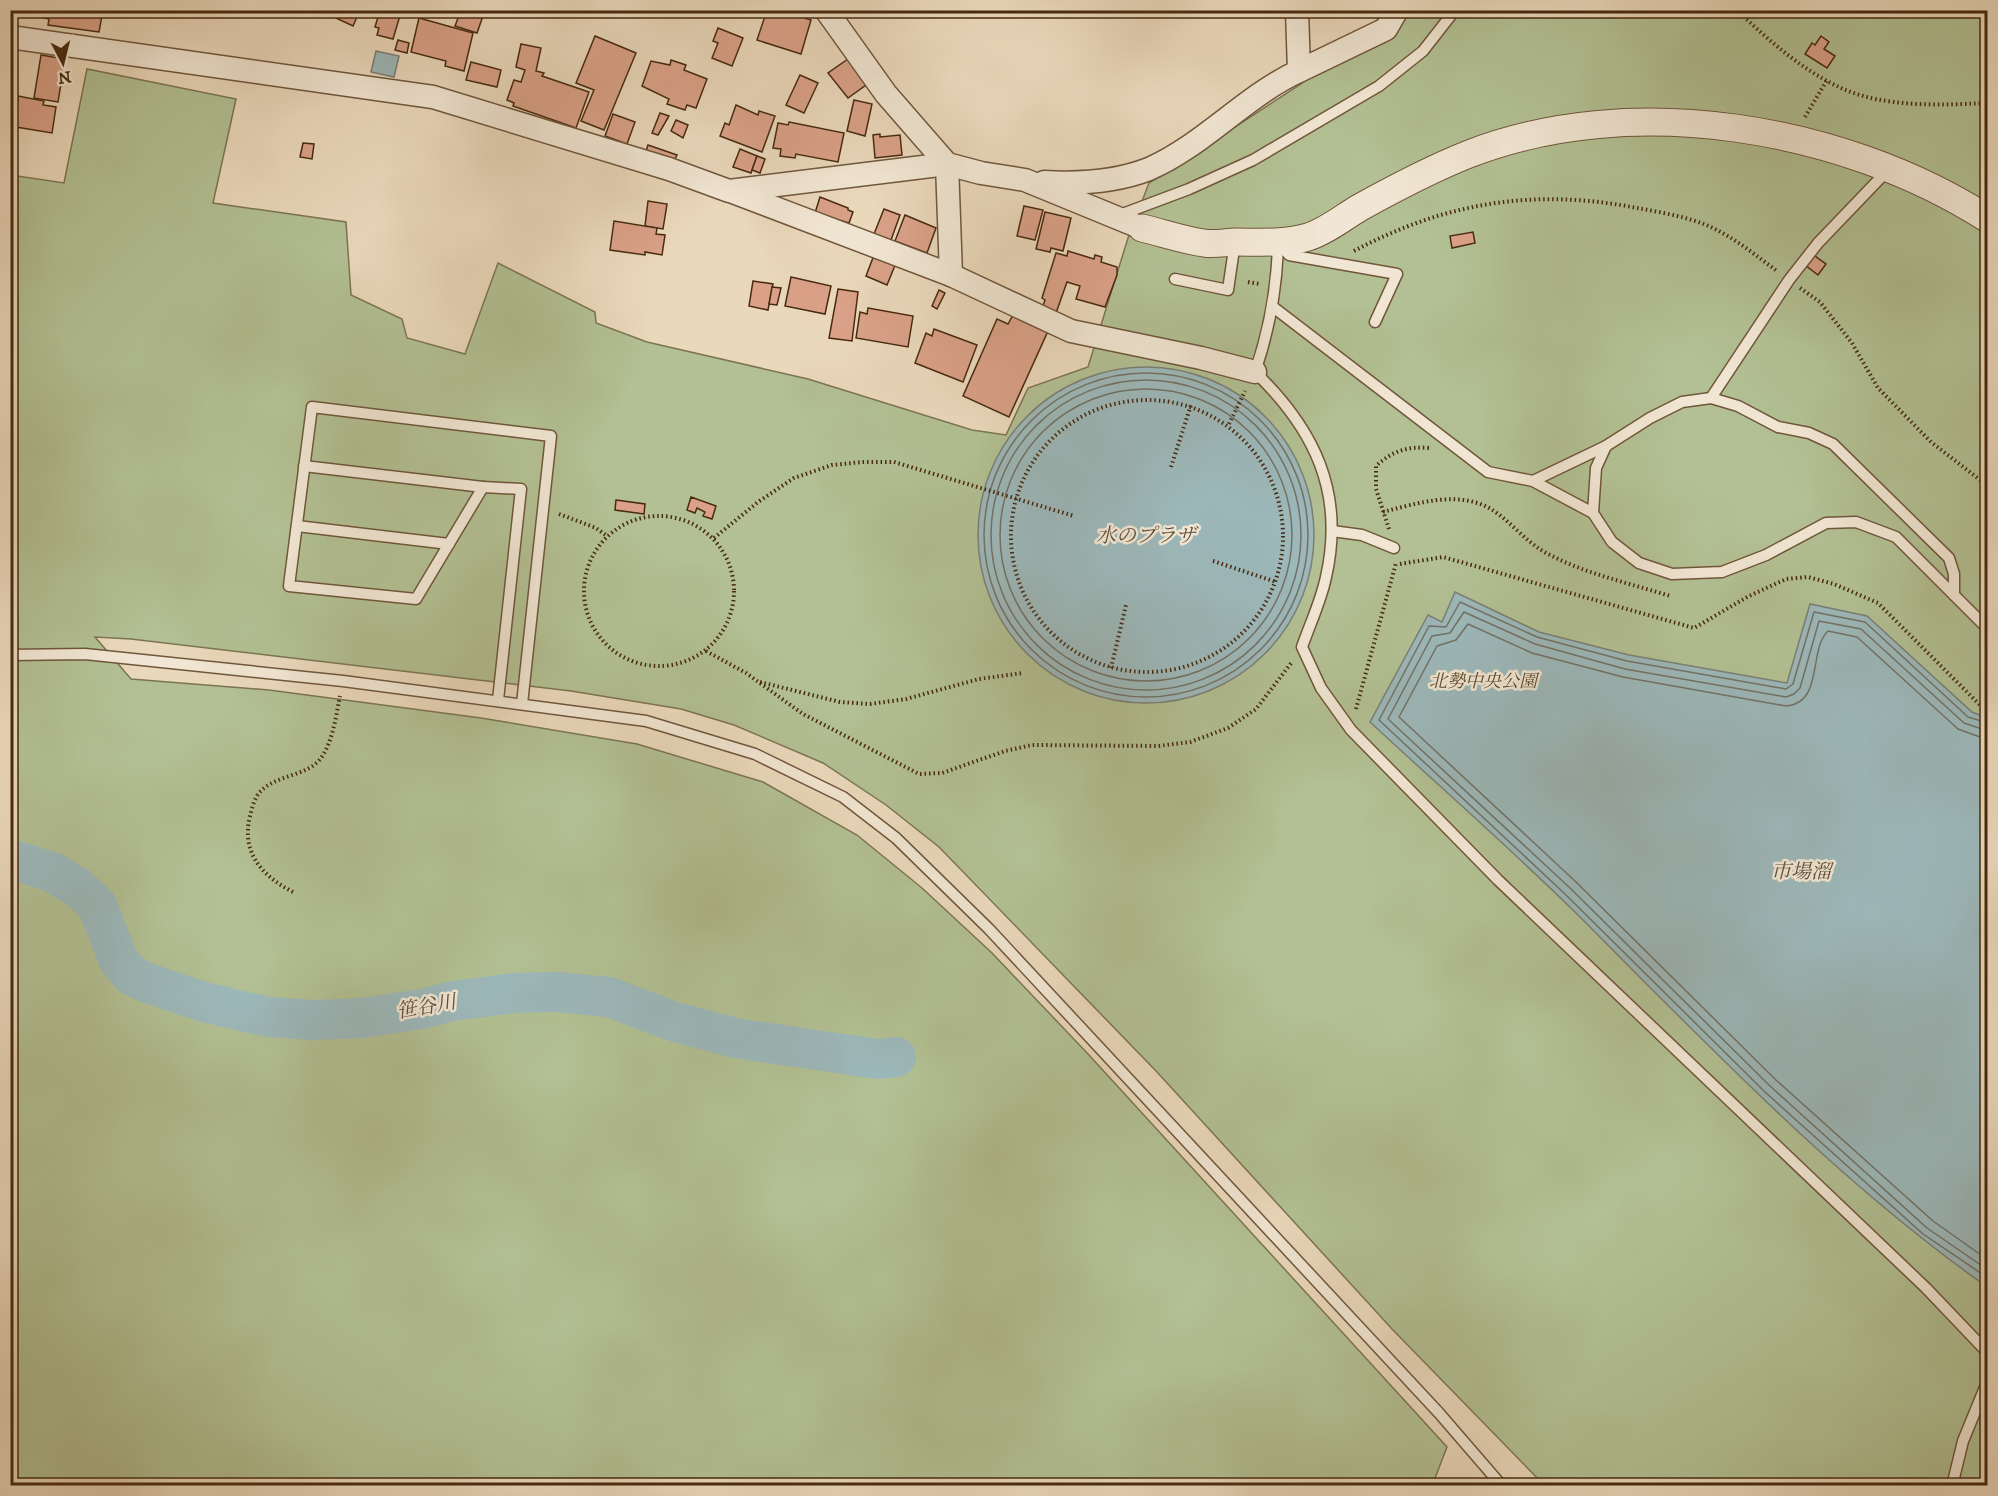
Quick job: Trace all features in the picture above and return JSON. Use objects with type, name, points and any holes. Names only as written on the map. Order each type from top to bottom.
[{"type":"street","points":[[826,10],[886,94],[946,164],[951,275]]},
{"type":"street","points":[[1297,10],[1299,71]]},
{"type":"street","points":[[729,191],[946,164],[981,173],[1025,180],[1083,184],[1148,169],[1206,133],[1271,84],[1386,29],[1397,10]]},
{"type":"street","points":[[10,37],[433,97],[669,169],[729,191],[951,275],[1071,332],[1255,372]]},
{"type":"street","points":[[1025,180],[1142,228],[1206,244],[1278,242],[1310,237],[1413,178],[1471,153],[1521,138],[1572,128],[1640,122],[1695,124],[1748,130],[1846,153],[1968,207],[1988,219]]},
{"type":"lane","points":[[1113,217],[1189,189],[1253,160],[1379,86],[1423,51],[1455,10]]},
{"type":"lane","points":[[1711,398],[1789,280],[1818,243],[1888,170]]},
{"type":"lane","points":[[1175,279],[1228,290],[1234,242]]},
{"type":"lane","points":[[1278,242],[1289,255],[1397,274],[1376,322]]},
{"type":"lane","points":[[1278,242],[1277,287],[1268,335],[1255,372],[1283,401],[1317,452],[1328,483],[1332,531],[1326,577],[1302,647],[1321,688],[1351,730],[1506,888],[1926,1288],[1988,1353]]},
{"type":"lane","points":[[1273,307],[1488,472],[1533,481],[1593,513],[1612,542],[1639,563],[1672,574],[1722,572],[1766,555],[1826,523],[1856,522],[1896,537],[1988,629]]},
{"type":"lane","points":[[1533,481],[1606,446],[1650,418],[1682,402],[1711,398],[1738,406],[1778,427],[1809,433],[1833,444],[1949,558],[1954,574],[1954,595]]},
{"type":"lane","points":[[483,487],[416,599],[289,586],[312,407],[551,436],[522,704]]},
{"type":"lane","points":[[1593,513],[1596,468],[1606,446]]},
{"type":"lane","points":[[304,466],[483,487],[521,489],[498,700]]},
{"type":"lane","points":[[297,526],[449,544]]},
{"type":"lane","points":[[1332,531],[1362,535],[1394,548]]},
{"type":"lane","points":[[10,656],[85,654],[343,681],[498,700],[646,722],[755,754],[843,797],[897,838],[989,929],[1431,1404],[1502,1485]]},
{"type":"lane","points":[[1952,1485],[1964,1441],[1988,1380]]},
{"type":"path","points":[[1737,10],[1769,40],[1844,89],[1889,101],[1944,105],[1988,104]]},
{"type":"path","points":[[1790,140],[1827,80]]},
{"type":"path","points":[[1332,262],[1393,231],[1475,205],[1592,199],[1659,212],[1704,224],[1740,243],[1820,302],[1852,343],[1885,395],[1931,442],[1988,486]]},
{"type":"path","points":[[1229,424],[1255,372]]},
{"type":"path","points":[[1149,402],[1191,405],[1229,424],[1260,458],[1274,481],[1283,532],[1282,559],[1276,582],[1265,605],[1248,630],[1229,646],[1207,659],[1157,672],[1138,674],[1111,668],[1080,655],[1064,642],[1041,622],[1026,595],[1015,567],[1010,537],[1022,478],[1054,432],[1077,418],[1099,410],[1149,402]]},
{"type":"path","points":[[1171,467],[1191,405]]},
{"type":"path","points":[[1351,730],[1396,565],[1394,548],[1376,489],[1376,466],[1387,456],[1406,448],[1444,449],[1465,455]]},
{"type":"path","points":[[714,538],[758,502],[794,478],[832,465],[894,462],[1074,516]]},
{"type":"path","points":[[1383,512],[1437,499],[1478,503],[1493,510],[1521,536],[1546,553],[1575,567],[1670,596]]},
{"type":"path","points":[[558,513],[596,528],[607,536]]},
{"type":"path","points":[[645,516],[670,516],[694,525],[714,538],[728,559],[735,584],[733,609],[723,632],[706,651],[684,663],[650,666],[633,663],[611,651],[594,632],[585,609],[583,585],[589,561],[607,536],[622,525],[645,516]]},
{"type":"path","points":[[1396,565],[1443,557],[1694,628],[1749,596],[1786,579],[1808,577],[1834,584],[1878,603],[1980,705],[1988,708]]},
{"type":"path","points":[[1213,561],[1276,582]]},
{"type":"path","points":[[1111,668],[1126,605]]},
{"type":"path","points":[[706,651],[757,681],[803,714],[919,774],[942,773],[1005,751],[1032,745],[1158,746],[1190,742],[1228,728],[1256,709],[1277,685],[1302,647]]},
{"type":"path","points":[[757,681],[840,702],[870,704],[906,699],[979,679],[1023,673]]},
{"type":"path","points":[[293,892],[271,880],[257,866],[249,848],[247,829],[252,808],[260,791],[321,759],[333,731],[343,681]]},
{"type":"green space","name":"北勢中央公園","points":[[1388,11],[1987,11],[1987,1485],[1544,1485],[1392,1329],[1157,1072],[939,847],[886,805],[823,763],[734,725],[681,709],[571,691],[131,639],[95,637],[131,679],[269,690],[481,718],[637,744],[763,782],[857,835],[922,888],[992,953],[1089,1055],[1447,1447],[1432,1486],[11,1486],[11,175],[64,183],[87,69],[236,99],[213,203],[346,222],[351,295],[402,319],[407,338],[465,354],[498,263],[595,312],[596,323],[647,342],[808,379],[972,430],[1006,435],[1028,388],[1088,367],[1128,238],[1149,183],[1301,84]]},
{"type":"water","points":[[376,51],[399,56],[394,77],[371,72]]},
{"type":"water","name":"水のプラザ","points":[[1129,367],[1163,367],[1195,374],[1225,386],[1253,405],[1276,428],[1286,441],[1302,471],[1314,518],[1311,568],[1295,614],[1276,642],[1253,665],[1225,684],[1195,696],[1163,703],[1129,703],[1097,696],[1067,684],[1039,665],[1016,642],[997,614],[985,584],[978,552],[978,518],[985,486],[997,456],[1016,428],[1039,405],[1067,386],[1097,374]]},
{"type":"water","name":"市場溜","points":[[1455,592],[1539,632],[1629,655],[1787,683],[1810,604],[1867,616],[1972,712],[1987,718],[1987,1284],[1983,1284],[1928,1243],[1875,1200],[1772,1108],[1552,889],[1370,722],[1428,615],[1442,622]]},
{"type":"building","points":[[39,10],[103,10],[99,32],[48,25],[49,19],[38,17]]},
{"type":"building","points":[[319,10],[360,10],[353,26]]},
{"type":"building","points":[[380,10],[401,12],[393,39],[377,35],[379,28],[375,27]]},
{"type":"building","points":[[461,10],[485,10],[477,33],[455,26]]},
{"type":"building","points":[[767,10],[780,10],[811,20],[801,54],[757,40]]},
{"type":"building","points":[[419,18],[473,33],[464,71],[445,66],[446,61],[411,52]]},
{"type":"building","points":[[718,28],[743,38],[732,66],[712,58],[718,43],[713,41]]},
{"type":"building","points":[[595,36],[636,53],[604,130],[581,121],[594,90],[576,83]]},
{"type":"building","points":[[1821,36],[1829,42],[1824,49],[1835,56],[1827,68],[1805,54],[1812,43],[1815,45]]},
{"type":"building","points":[[398,40],[409,43],[407,53],[395,50]]},
{"type":"building","points":[[521,44],[541,48],[536,71],[544,73],[542,76],[589,92],[576,128],[513,106],[514,103],[507,100],[514,80],[521,82],[525,70],[516,67]]},
{"type":"building","points":[[41,55],[65,59],[58,102],[34,98]]},
{"type":"building","points":[[848,59],[866,85],[848,98],[828,73]]},
{"type":"building","points":[[671,60],[686,65],[684,70],[707,79],[696,108],[687,105],[685,110],[667,104],[669,99],[642,86],[651,61],[670,65]]},
{"type":"building","points":[[471,62],[501,70],[497,87],[466,80]]},
{"type":"building","points":[[800,75],[818,83],[804,113],[786,105]]},
{"type":"building","points":[[18,96],[44,101],[43,105],[56,107],[52,133],[10,126],[10,99],[18,101]]},
{"type":"building","points":[[854,100],[872,104],[865,136],[847,131]]},
{"type":"building","points":[[736,105],[758,115],[759,111],[775,116],[762,152],[720,136],[725,123],[729,125]]},
{"type":"building","points":[[660,113],[669,116],[658,135],[652,133]]},
{"type":"building","points":[[613,114],[635,122],[627,144],[605,136]]},
{"type":"building","points":[[676,120],[688,125],[683,138],[671,131]]},
{"type":"building","points":[[789,122],[844,133],[838,162],[796,154],[795,158],[780,156],[781,149],[773,148],[778,123],[788,125]]},
{"type":"building","points":[[880,134],[880,137],[900,135],[902,155],[875,158],[873,135]]},
{"type":"building","points":[[303,143],[314,144],[312,159],[300,157]]},
{"type":"building","points":[[648,145],[677,155],[674,161],[646,151]]},
{"type":"building","points":[[740,149],[757,156],[751,173],[733,167]]},
{"type":"building","points":[[757,156],[765,159],[760,173],[752,170]]},
{"type":"building","points":[[820,197],[853,212],[849,223],[815,213]]},
{"type":"building","points":[[648,201],[667,204],[663,229],[645,226]]},
{"type":"building","points":[[1024,206],[1043,210],[1035,240],[1017,236]]},
{"type":"building","points":[[884,209],[900,215],[891,240],[874,234]]},
{"type":"building","points":[[1045,212],[1071,218],[1063,251],[1051,248],[1050,252],[1036,249]]},
{"type":"building","points":[[905,215],[936,228],[927,253],[895,241]]},
{"type":"building","points":[[614,221],[657,228],[656,234],[665,235],[662,255],[610,250]]},
{"type":"building","points":[[1473,232],[1475,243],[1452,248],[1450,236]]},
{"type":"building","points":[[1068,251],[1094,259],[1095,255],[1102,257],[1101,262],[1117,267],[1117,275],[1105,307],[1076,299],[1080,286],[1067,282],[1056,313],[1042,309],[1045,300],[1042,298],[1056,253],[1067,256]]},
{"type":"building","points":[[1812,254],[1826,264],[1818,275],[1805,265]]},
{"type":"building","points":[[874,255],[896,263],[887,285],[866,276]]},
{"type":"building","points":[[791,277],[831,286],[825,314],[785,306]]},
{"type":"building","points":[[753,281],[773,284],[768,310],[749,306]]},
{"type":"building","points":[[772,287],[781,288],[777,305],[769,304]]},
{"type":"building","points":[[838,289],[858,292],[852,341],[829,338]]},
{"type":"building","points":[[939,290],[945,293],[937,309],[932,306]]},
{"type":"building","points":[[868,308],[913,316],[908,347],[856,338],[860,312],[867,314]]},
{"type":"building","points":[[1013,315],[1048,331],[1009,417],[963,396],[997,319],[1008,324]]},
{"type":"building","points":[[934,329],[977,345],[963,382],[915,363],[926,333],[932,336]]},
{"type":"building","points":[[691,497],[716,506],[712,519],[703,516],[705,512],[697,508],[695,513],[687,510]]},
{"type":"building","points":[[616,500],[645,504],[644,514],[615,510]]},
{"type":"waterway","name":"笹谷川","points":[[10,859],[52,872],[77,887],[97,905],[119,961],[131,975],[147,983],[204,1002],[268,1017],[314,1020],[362,1018],[422,1009],[452,1001],[515,993],[557,992],[609,997],[672,1021],[735,1038],[877,1059],[896,1057]]}]
